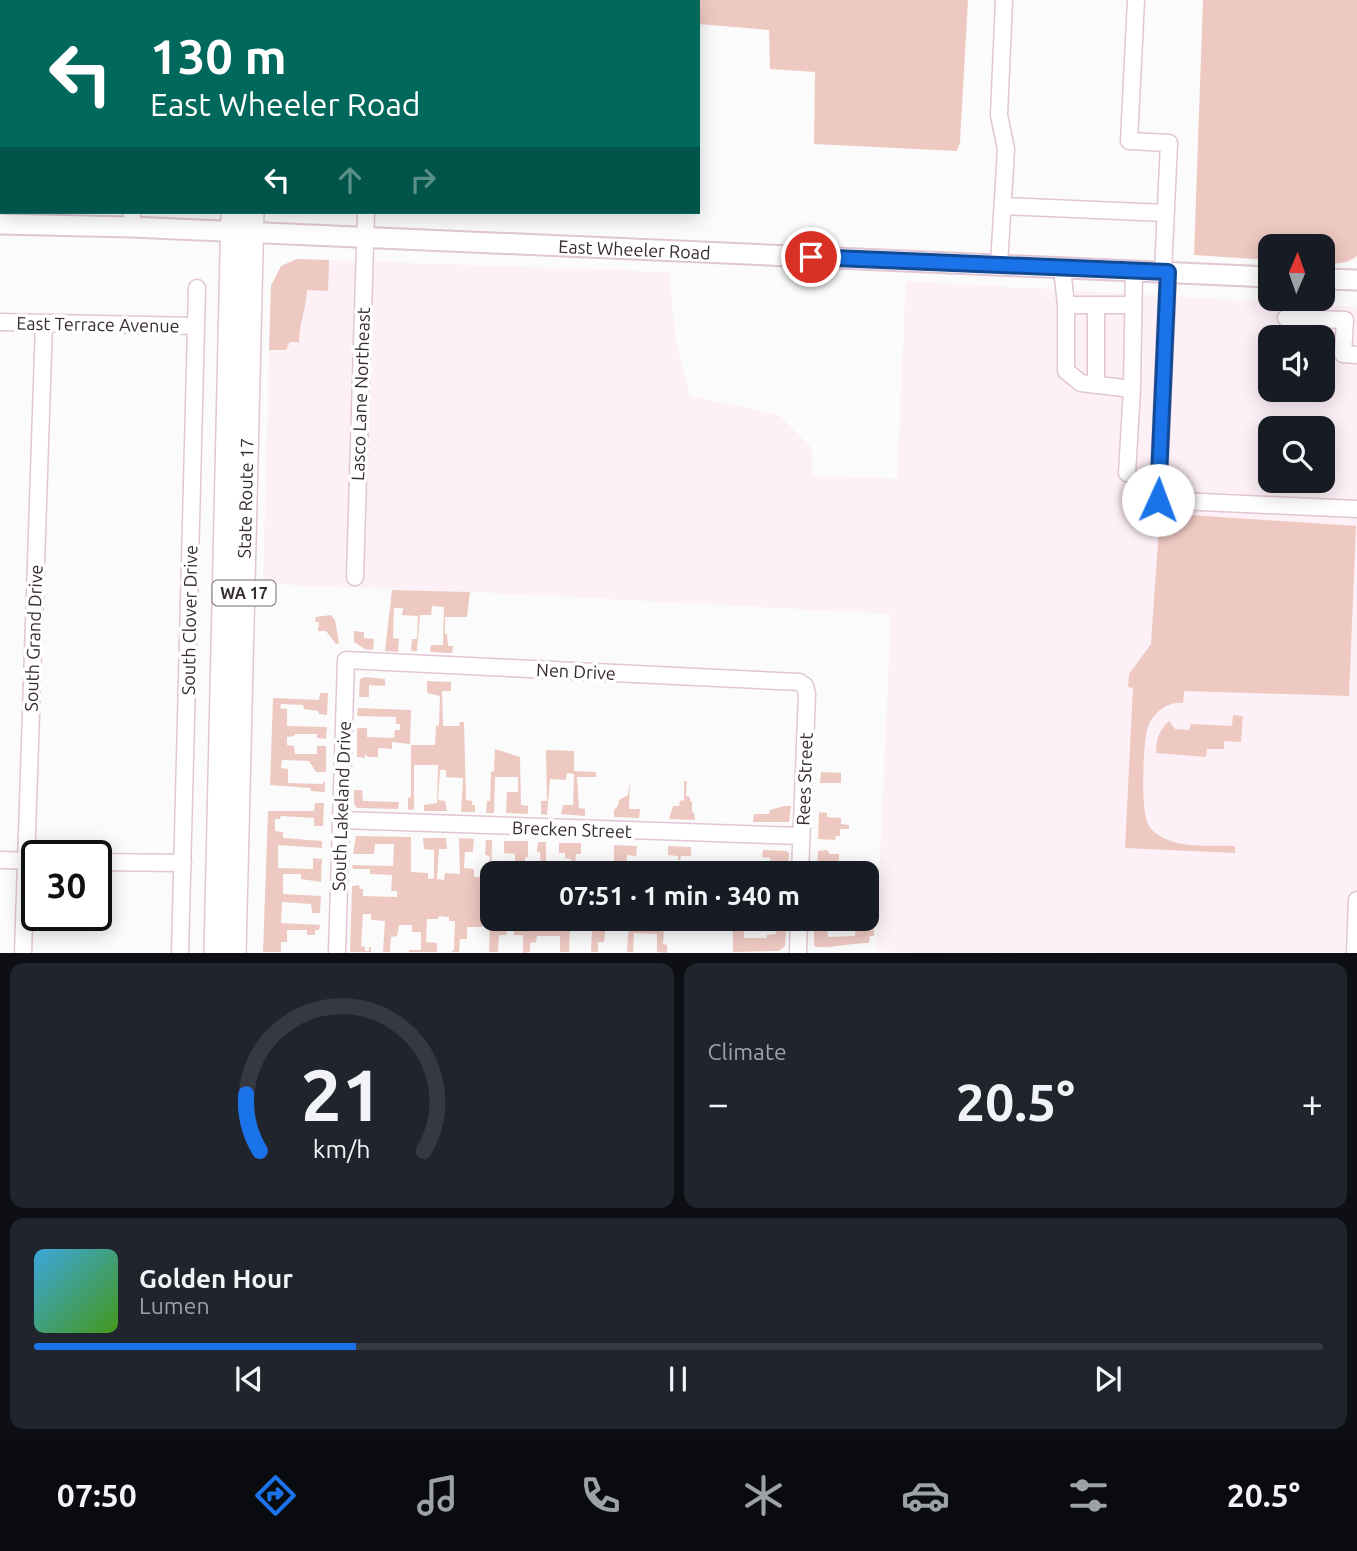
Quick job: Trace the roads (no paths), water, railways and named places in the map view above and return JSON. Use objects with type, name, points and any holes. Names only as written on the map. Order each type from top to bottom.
[{"type":"highway","name":"State Route 17","points":[[216,953],[242,222]]},
{"type":"highway","name":"State Route 17","points":[[234,953],[242,222]]},
{"type":"main road","name":"East Wheeler Road","points":[[0,224],[131,219],[242,222],[365,238],[1258,276]]},
{"type":"main road","points":[[1335,279],[1357,280]]},
{"type":"street","points":[[999,265],[1006,149],[999,115],[1004,0]]},
{"type":"street","points":[[1136,0],[1129,141],[1168,143],[1158,500],[1357,509]]},
{"type":"street","points":[[1003,206],[1166,213]]},
{"type":"street","name":"Lasco Lane Northeast","points":[[355,577],[366,214]]},
{"type":"street","points":[[1062,268],[1066,305],[1066,371],[1081,383],[1132,389]]},
{"type":"street","points":[[1126,473],[1132,389],[1134,271]]},
{"type":"street","name":"South Clover Drive","points":[[180,953],[197,288]]},
{"type":"street","points":[[1066,305],[1133,305]]},
{"type":"street","points":[[1096,306],[1096,385]]},
{"type":"street","points":[[1286,318],[1345,320],[1343,354],[1357,355]]},
{"type":"street","name":"East Terrace Avenue","points":[[0,322],[196,326]]},
{"type":"street","name":"South Grand Drive","points":[[32,840],[44,323]]},
{"type":"street","name":"Nen Drive","points":[[346,660],[799,682],[805,686]]},
{"type":"street","name":"South Lakeland Drive","points":[[337,953],[346,660]]},
{"type":"street","name":"Rees Street","points":[[800,861],[807,694],[805,686]]},
{"type":"street","name":"Brecken Street","points":[[342,820],[801,836]]},
{"type":"street","points":[[0,860],[21,861]]},
{"type":"street","points":[[112,862],[183,863]]},
{"type":"street","points":[[1355,953],[1357,900]]},
{"type":"street","name":"South Grand Drive","points":[[23,953],[25,931]]},
{"type":"street","points":[[798,953],[799,931]]}]
